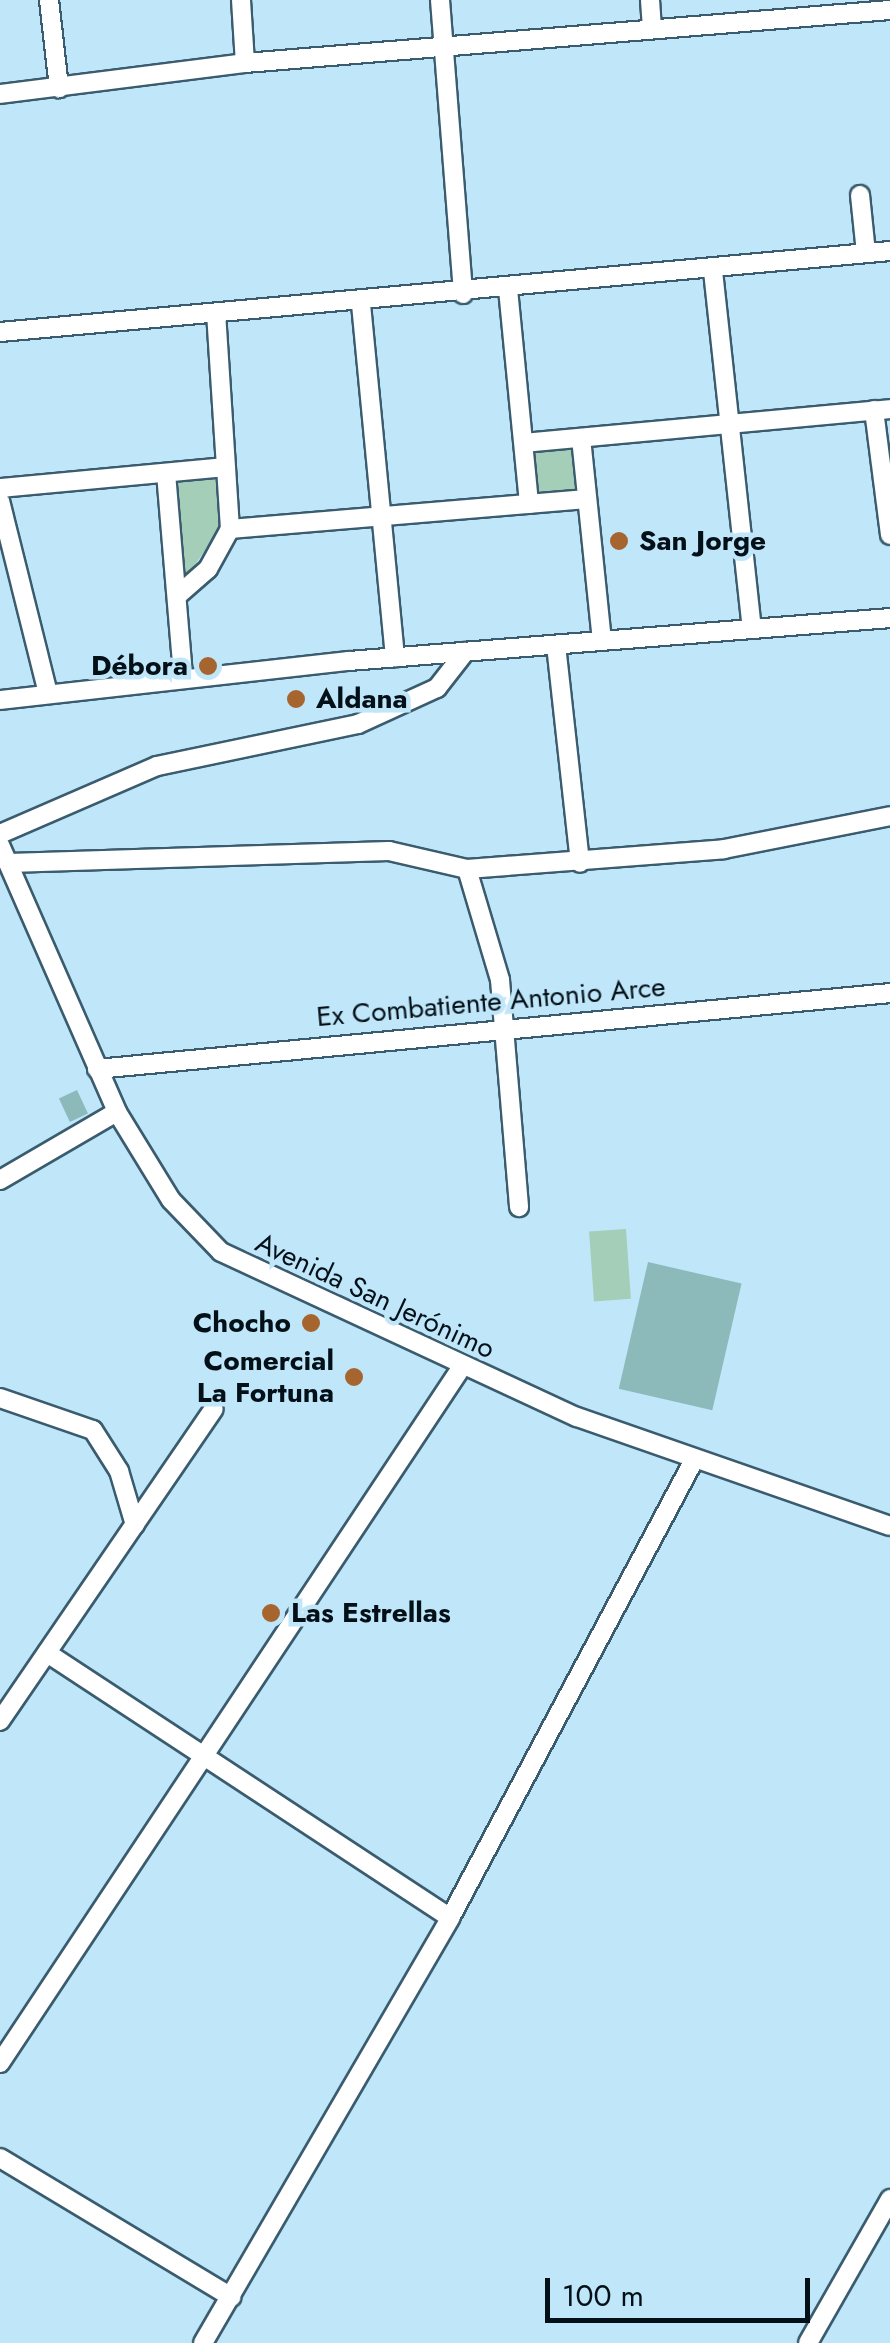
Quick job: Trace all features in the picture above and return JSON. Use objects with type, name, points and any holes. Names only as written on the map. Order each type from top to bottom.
[{"type":"street","points":[[49,0],[60,88]]},
{"type":"street","points":[[240,0],[245,63]]},
{"type":"street","points":[[440,0],[463,294]]},
{"type":"street","points":[[650,0],[652,29]]},
{"type":"street","points":[[0,94],[245,63],[444,50],[850,7],[890,10]]},
{"type":"street","points":[[860,195],[866,253]]},
{"type":"street","points":[[0,332],[362,304],[890,251]]},
{"type":"street","points":[[713,271],[752,630]]},
{"type":"street","points":[[508,289],[529,504]]},
{"type":"street","points":[[362,304],[395,657]]},
{"type":"street","points":[[177,596],[208,569],[230,529],[216,314]]},
{"type":"street","points":[[524,443],[882,410],[890,535]]},
{"type":"street","points":[[581,438],[602,641]]},
{"type":"street","points":[[0,488],[225,467]]},
{"type":"street","points":[[166,472],[183,676]]},
{"type":"street","points":[[230,529],[587,499]]},
{"type":"street","points":[[0,501],[48,693]]},
{"type":"street","points":[[0,700],[183,676],[890,618]]},
{"type":"street","points":[[556,645],[580,863]]},
{"type":"street","points":[[0,834],[156,766],[358,724],[436,688],[466,652]]},
{"type":"street","points":[[9,863],[390,851],[467,870],[724,848],[890,816]]},
{"type":"street","name":"Avenida San Jerónimo","points":[[0,845],[117,1112],[170,1200],[221,1252],[461,1368],[694,1460],[890,1526]]},
{"type":"street","points":[[467,870],[504,1027],[519,1207]]},
{"type":"street","name":"Ex Combatiente Antonio Arce","points":[[96,1069],[890,993]]},
{"type":"street","points":[[0,1180],[117,1112]]},
{"type":"street","points":[[0,2063],[461,1368]]},
{"type":"street","points":[[0,1398],[93,1430],[120,1471],[135,1524]]},
{"type":"street","points":[[0,1721],[214,1409]]},
{"type":"street","points":[[204,2343],[450,1918],[694,1460]]},
{"type":"street","points":[[47,1653],[450,1918]]},
{"type":"street","points":[[0,2158],[231,2297]]},
{"type":"street","points":[[808,2343],[890,2199]]},
{"type":"green space","points":[[574,446],[579,491],[537,495],[532,450]]},
{"type":"green space","points":[[218,479],[220,529],[185,579],[177,481]]},
{"type":"green space","points":[[626,1229],[631,1299],[594,1301],[589,1232]]},
{"type":"building","points":[[77,1090],[88,1114],[70,1122],[59,1098]]},
{"type":"building","points":[[648,1262],[742,1284],[712,1410],[619,1389]]},
{"type":"place","name":"San Jorge","points":[[619,541]]},
{"type":"place","name":"Débora","points":[[208,666]]},
{"type":"place","name":"Aldana","points":[[296,699]]},
{"type":"place","name":"Chocho","points":[[311,1323]]},
{"type":"place","name":"Comercial La Fortuna","points":[[354,1377]]},
{"type":"place","name":"Las Estrellas","points":[[271,1613]]}]
